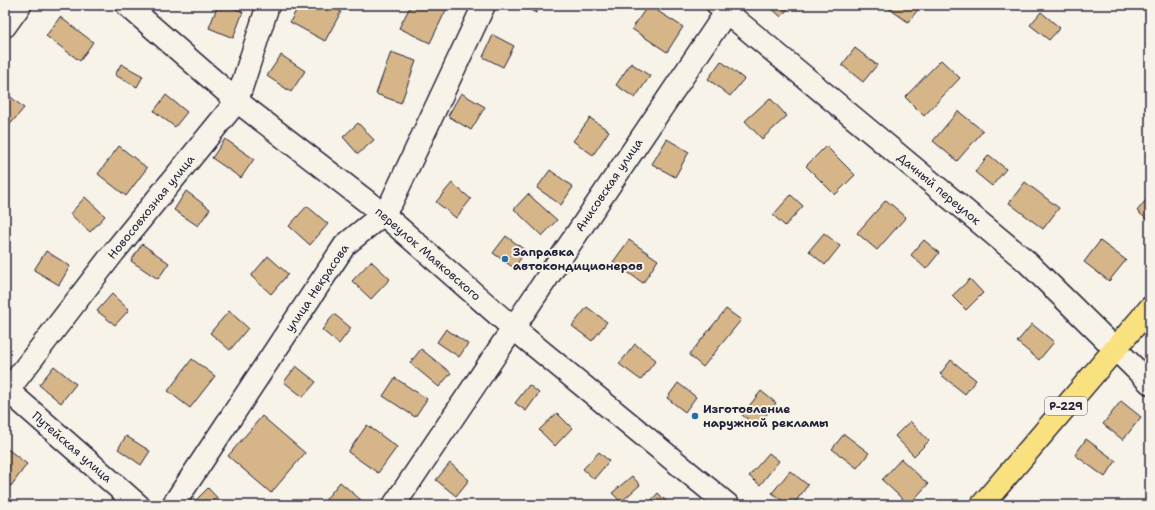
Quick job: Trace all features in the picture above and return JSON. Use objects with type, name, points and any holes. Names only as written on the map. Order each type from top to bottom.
[{"type":"main road","name":"Р-229","points":[[982,505],[1150,308]]},
{"type":"street","points":[[5,26],[20,5]]},
{"type":"street","name":"переулок Маяковского","points":[[127,5],[237,101],[383,214],[513,328],[728,505]]},
{"type":"street","name":"Новосовхозная улица","points":[[6,391],[114,252],[237,101],[268,5]]},
{"type":"street","name":"улица Некрасова","points":[[173,505],[345,245],[383,214],[392,201],[484,5]]},
{"type":"street","name":"Анисовская улица","points":[[394,505],[725,7]]},
{"type":"street","name":"Дачный переулок","points":[[725,7],[1026,261],[1150,383]]},
{"type":"street","name":"Путейская улица","points":[[6,391],[138,505]]},
{"type":"building","points":[[218,5],[227,5],[243,12],[233,38],[209,28]]},
{"type":"building","points":[[299,5],[329,5],[341,12],[325,41],[290,22]]},
{"type":"building","points":[[411,5],[448,6],[430,43],[399,28]]},
{"type":"building","points":[[521,5],[540,5],[536,13]]},
{"type":"building","points":[[648,5],[683,27],[667,52],[632,29]]},
{"type":"building","points":[[768,5],[791,5],[781,17]]},
{"type":"building","points":[[890,5],[921,6],[908,22],[888,8]]},
{"type":"building","points":[[1041,12],[1060,28],[1049,40],[1030,25]]},
{"type":"building","points":[[60,17],[93,42],[80,61],[46,36]]},
{"type":"building","points":[[493,35],[514,46],[503,67],[483,57]]},
{"type":"building","points":[[855,48],[877,65],[863,82],[842,65]]},
{"type":"building","points":[[391,52],[416,61],[401,103],[376,94]]},
{"type":"building","points":[[281,55],[305,71],[291,92],[267,76]]},
{"type":"building","points":[[941,60],[960,78],[924,116],[905,97]]},
{"type":"building","points":[[721,61],[744,79],[730,96],[708,79]]},
{"type":"building","points":[[631,63],[650,76],[635,98],[616,85]]},
{"type":"building","points":[[121,64],[143,76],[137,87],[115,75]]},
{"type":"building","points":[[5,92],[24,108],[7,128],[5,126]]},
{"type":"building","points":[[461,93],[485,107],[471,130],[448,116]]},
{"type":"building","points":[[166,95],[187,112],[175,127],[154,111]]},
{"type":"building","points":[[770,98],[787,116],[762,139],[745,121]]},
{"type":"building","points":[[958,111],[983,131],[957,161],[933,141]]},
{"type":"building","points":[[590,118],[609,131],[593,155],[573,141]]},
{"type":"building","points":[[358,123],[374,140],[358,154],[343,137]]},
{"type":"building","points":[[225,139],[254,159],[241,178],[212,158]]},
{"type":"building","points":[[667,139],[689,152],[675,177],[652,164]]},
{"type":"building","points":[[119,146],[147,168],[126,196],[98,174]]},
{"type":"building","points":[[826,146],[855,175],[835,195],[806,166]]},
{"type":"building","points":[[989,155],[1006,169],[992,186],[975,172]]},
{"type":"building","points":[[550,170],[573,187],[561,205],[537,188]]},
{"type":"building","points":[[1025,182],[1059,208],[1043,229],[1009,203]]},
{"type":"building","points":[[452,183],[471,199],[456,218],[436,202]]},
{"type":"building","points":[[186,191],[210,209],[198,226],[174,210]]},
{"type":"building","points":[[528,194],[557,220],[542,236],[514,209]]},
{"type":"building","points":[[791,195],[803,206],[785,226],[773,215]]},
{"type":"building","points":[[1150,195],[1150,222],[1137,211]]},
{"type":"building","points":[[85,197],[105,216],[90,232],[70,214]]},
{"type":"building","points":[[886,200],[906,217],[877,250],[857,233]]},
{"type":"building","points":[[307,206],[328,224],[310,245],[289,226]]},
{"type":"building","points":[[824,233],[840,246],[825,265],[809,251]]},
{"type":"building","points":[[506,236],[526,251],[514,268],[493,253]]},
{"type":"building","points":[[629,240],[658,260],[643,283],[613,262]]},
{"type":"building","points":[[924,240],[939,253],[926,269],[911,255]]},
{"type":"building","points":[[1100,241],[1126,260],[1109,281],[1084,262]]},
{"type":"building","points":[[142,244],[169,263],[158,279],[131,261]]},
{"type":"building","points":[[46,251],[70,266],[59,285],[34,270]]},
{"type":"building","points":[[268,256],[288,274],[271,294],[251,276]]},
{"type":"building","points":[[371,261],[390,279],[371,299],[352,281]]},
{"type":"building","points":[[970,279],[983,293],[966,310],[952,296]]},
{"type":"building","points":[[112,294],[129,310],[115,325],[97,311]]},
{"type":"building","points":[[587,307],[607,322],[592,341],[572,326]]},
{"type":"building","points":[[726,309],[741,320],[703,367],[689,355]]},
{"type":"building","points":[[229,311],[248,328],[230,350],[210,333]]},
{"type":"building","points":[[334,314],[351,328],[339,344],[322,330]]},
{"type":"building","points":[[1032,324],[1054,342],[1039,360],[1017,342]]},
{"type":"building","points":[[446,329],[468,344],[459,357],[437,342]]},
{"type":"building","points":[[635,344],[656,360],[641,380],[619,364]]},
{"type":"building","points":[[421,349],[451,373],[439,387],[410,363]]},
{"type":"building","points":[[192,359],[215,376],[190,408],[168,391]]},
{"type":"building","points":[[951,360],[976,380],[965,394],[940,374]]},
{"type":"building","points":[[54,366],[76,384],[61,403],[39,385]]},
{"type":"building","points":[[296,366],[316,382],[303,397],[284,382]]},
{"type":"building","points":[[395,378],[427,399],[415,417],[383,396]]},
{"type":"building","points":[[678,383],[696,397],[685,412],[667,398]]},
{"type":"building","points":[[529,385],[539,393],[526,411],[515,403]]},
{"type":"building","points":[[761,391],[776,403],[757,426],[742,415]]},
{"type":"building","points":[[1121,401],[1141,417],[1123,440],[1103,424]]},
{"type":"building","points":[[557,413],[572,428],[555,446],[539,430]]},
{"type":"building","points":[[262,416],[305,453],[271,493],[228,456]]},
{"type":"building","points":[[910,421],[929,441],[914,456],[895,436]]},
{"type":"building","points":[[367,425],[397,447],[378,473],[348,452]]},
{"type":"building","points":[[844,434],[869,453],[857,468],[832,449]]},
{"type":"building","points":[[126,436],[150,451],[141,465],[118,449]]},
{"type":"building","points":[[1086,439],[1116,461],[1105,477],[1075,455]]},
{"type":"building","points":[[5,447],[27,464],[11,486],[5,481]]},
{"type":"building","points":[[599,452],[609,461],[594,479],[583,469]]},
{"type":"building","points":[[769,453],[779,461],[760,485],[749,476]]},
{"type":"building","points":[[901,459],[928,484],[909,505],[882,480]]},
{"type":"building","points":[[450,463],[469,480],[456,496],[436,480]]},
{"type":"building","points":[[790,471],[808,485],[793,505],[788,505],[772,493]]},
{"type":"building","points":[[632,476],[640,485],[621,502],[612,493]]},
{"type":"building","points":[[340,482],[361,500],[357,505],[332,505],[326,499]]},
{"type":"building","points":[[208,488],[224,505],[191,505]]},
{"type":"building","points":[[658,493],[670,505],[647,505]]},
{"type":"place","name":"Заправка автокондиционеров","points":[[505,259]]},
{"type":"place","name":"Изготовление наружной рекламы","points":[[695,416]]}]
